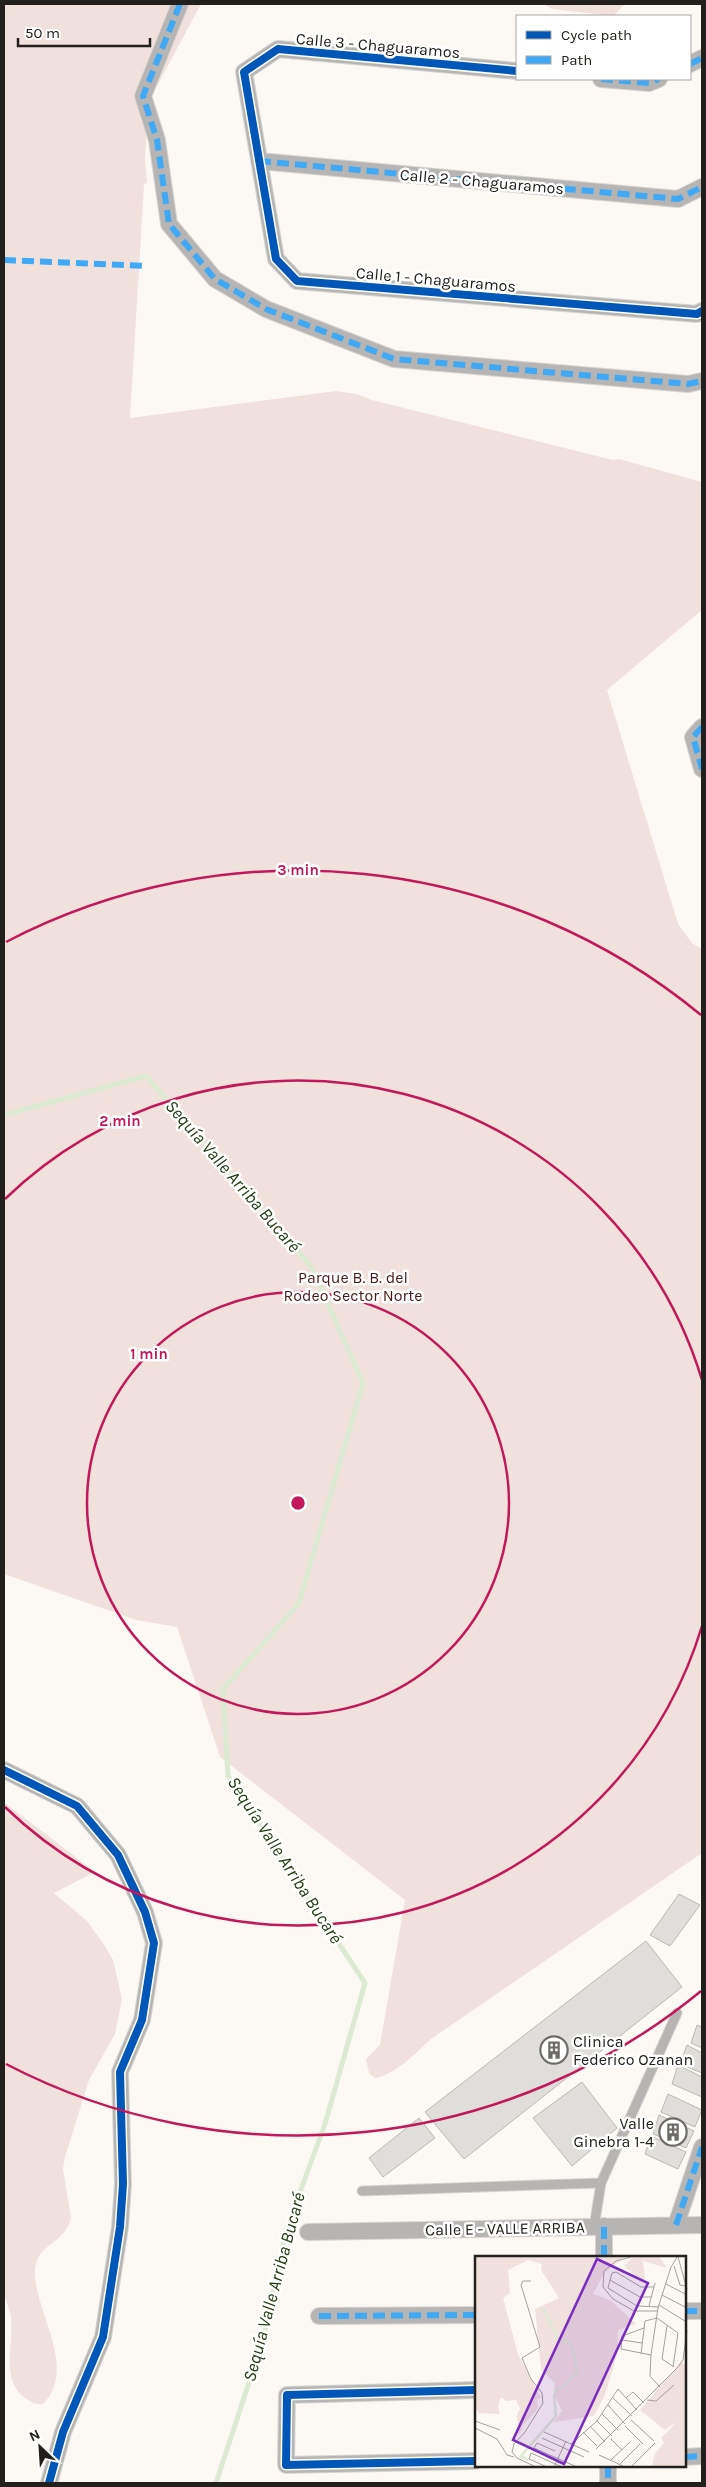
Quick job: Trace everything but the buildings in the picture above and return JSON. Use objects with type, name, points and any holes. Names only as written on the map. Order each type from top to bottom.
[{"type":"street","points":[[180,4],[144,96],[157,140],[170,224],[215,279],[266,309],[394,359],[688,384],[702,380]]},
{"type":"street","name":"Calle 3 - Chaguaramos","points":[[259,161],[244,72],[278,49],[516,71]]},
{"type":"street","points":[[613,80],[649,83],[656,80]]},
{"type":"street","name":"Calle 2 - Chaguaramos","points":[[259,161],[678,199],[702,187]]},
{"type":"street","name":"Calle 1 - Chaguaramos","points":[[259,161],[276,259],[297,281],[697,314],[702,311]]},
{"type":"street","points":[[702,727],[693,737],[702,769]]},
{"type":"street","points":[[4,1770],[77,1806],[118,1856],[145,1912],[154,1942],[142,2020],[120,2072],[123,2184],[120,2228],[103,2337],[63,2432],[49,2483]]},
{"type":"street","points":[[676,2225],[702,2147]]},
{"type":"street","name":"Calle E - VALLE ARRIBA","points":[[308,2232],[702,2225]]},
{"type":"street","points":[[599,2226],[604,2256]]},
{"type":"street","points":[[686,2311],[702,2311]]},
{"type":"street","points":[[319,2316],[475,2315]]},
{"type":"street","points":[[475,2390],[286,2395],[286,2465],[475,2461]]},
{"type":"street","points":[[686,2457],[702,2456]]},
{"type":"street","points":[[608,2467],[608,2483]]},
{"type":"lane","points":[[599,2226],[601,2183],[677,2013]]},
{"type":"lane","points":[[362,2192],[601,2183]]},
{"type":"green space","name":"Parque B. B. del Rodeo Sector Norte","points":[[4,4],[201,4],[149,101],[145,160],[147,182],[144,185],[130,418],[336,391],[357,394],[372,400],[613,460],[619,459],[702,482],[702,610],[607,690],[678,924],[692,943],[702,949],[702,1853],[431,2039],[398,2068],[375,2078],[369,2073],[366,2059],[380,2045],[405,1900],[220,1757],[177,1627],[136,1620],[4,1574]]},
{"type":"green space","points":[[543,4],[625,4],[614,15],[552,9]]},
{"type":"green space","points":[[4,1802],[95,1872],[54,1893],[87,1921],[103,1943],[113,1960],[122,1999],[115,2034],[89,2080],[65,2157],[63,2169],[71,2218],[63,2234],[44,2250],[36,2265],[35,2276],[38,2292],[53,2342],[57,2375],[53,2390],[43,2404],[34,2403],[25,2398],[17,2390],[13,2381],[10,2372],[11,2318],[4,2291]]},
{"type":"waterway","name":"Sequía Valle Arriba Bucaré","points":[[4,1115],[146,1076],[311,1266],[363,1383],[299,1603],[223,1689],[228,1776],[365,1983],[325,2124],[286,2230],[263,2340],[216,2483]]},
{"type":"marked path","points":[[180,4],[143,96],[157,140],[169,224],[215,279],[266,309],[394,359],[688,384],[702,381]]},
{"type":"marked path","points":[[691,64],[702,58]]},
{"type":"marked path","points":[[613,80],[649,83],[656,80]]},
{"type":"marked path","points":[[259,161],[678,199],[702,187]]},
{"type":"marked path","points":[[4,260],[146,266]]},
{"type":"marked path","points":[[702,727],[693,737],[702,769]]},
{"type":"marked path","points":[[676,2225],[702,2147]]},
{"type":"marked path","points":[[604,2226],[604,2256]]},
{"type":"marked path","points":[[686,2311],[702,2311]]},
{"type":"marked path","points":[[319,2316],[475,2315]]},
{"type":"marked path","points":[[686,2457],[702,2456]]},
{"type":"marked path","points":[[608,2467],[608,2483]]},
{"type":"cycle path","points":[[516,71],[278,49],[244,72],[276,259],[297,281],[697,314],[702,311]]},
{"type":"cycle path","points":[[4,1770],[77,1806],[118,1855],[145,1912],[154,1943],[142,2020],[120,2072],[123,2184],[120,2227],[103,2337],[63,2432],[49,2483]]},
{"type":"cycle path","points":[[475,2390],[287,2395],[286,2465],[475,2461]]},
{"type":"place","name":"Clinica Federico Ozanan","points":[[554,2050]]},
{"type":"place","name":"Valle Ginebra 1-4","points":[[673,2132]]}]
